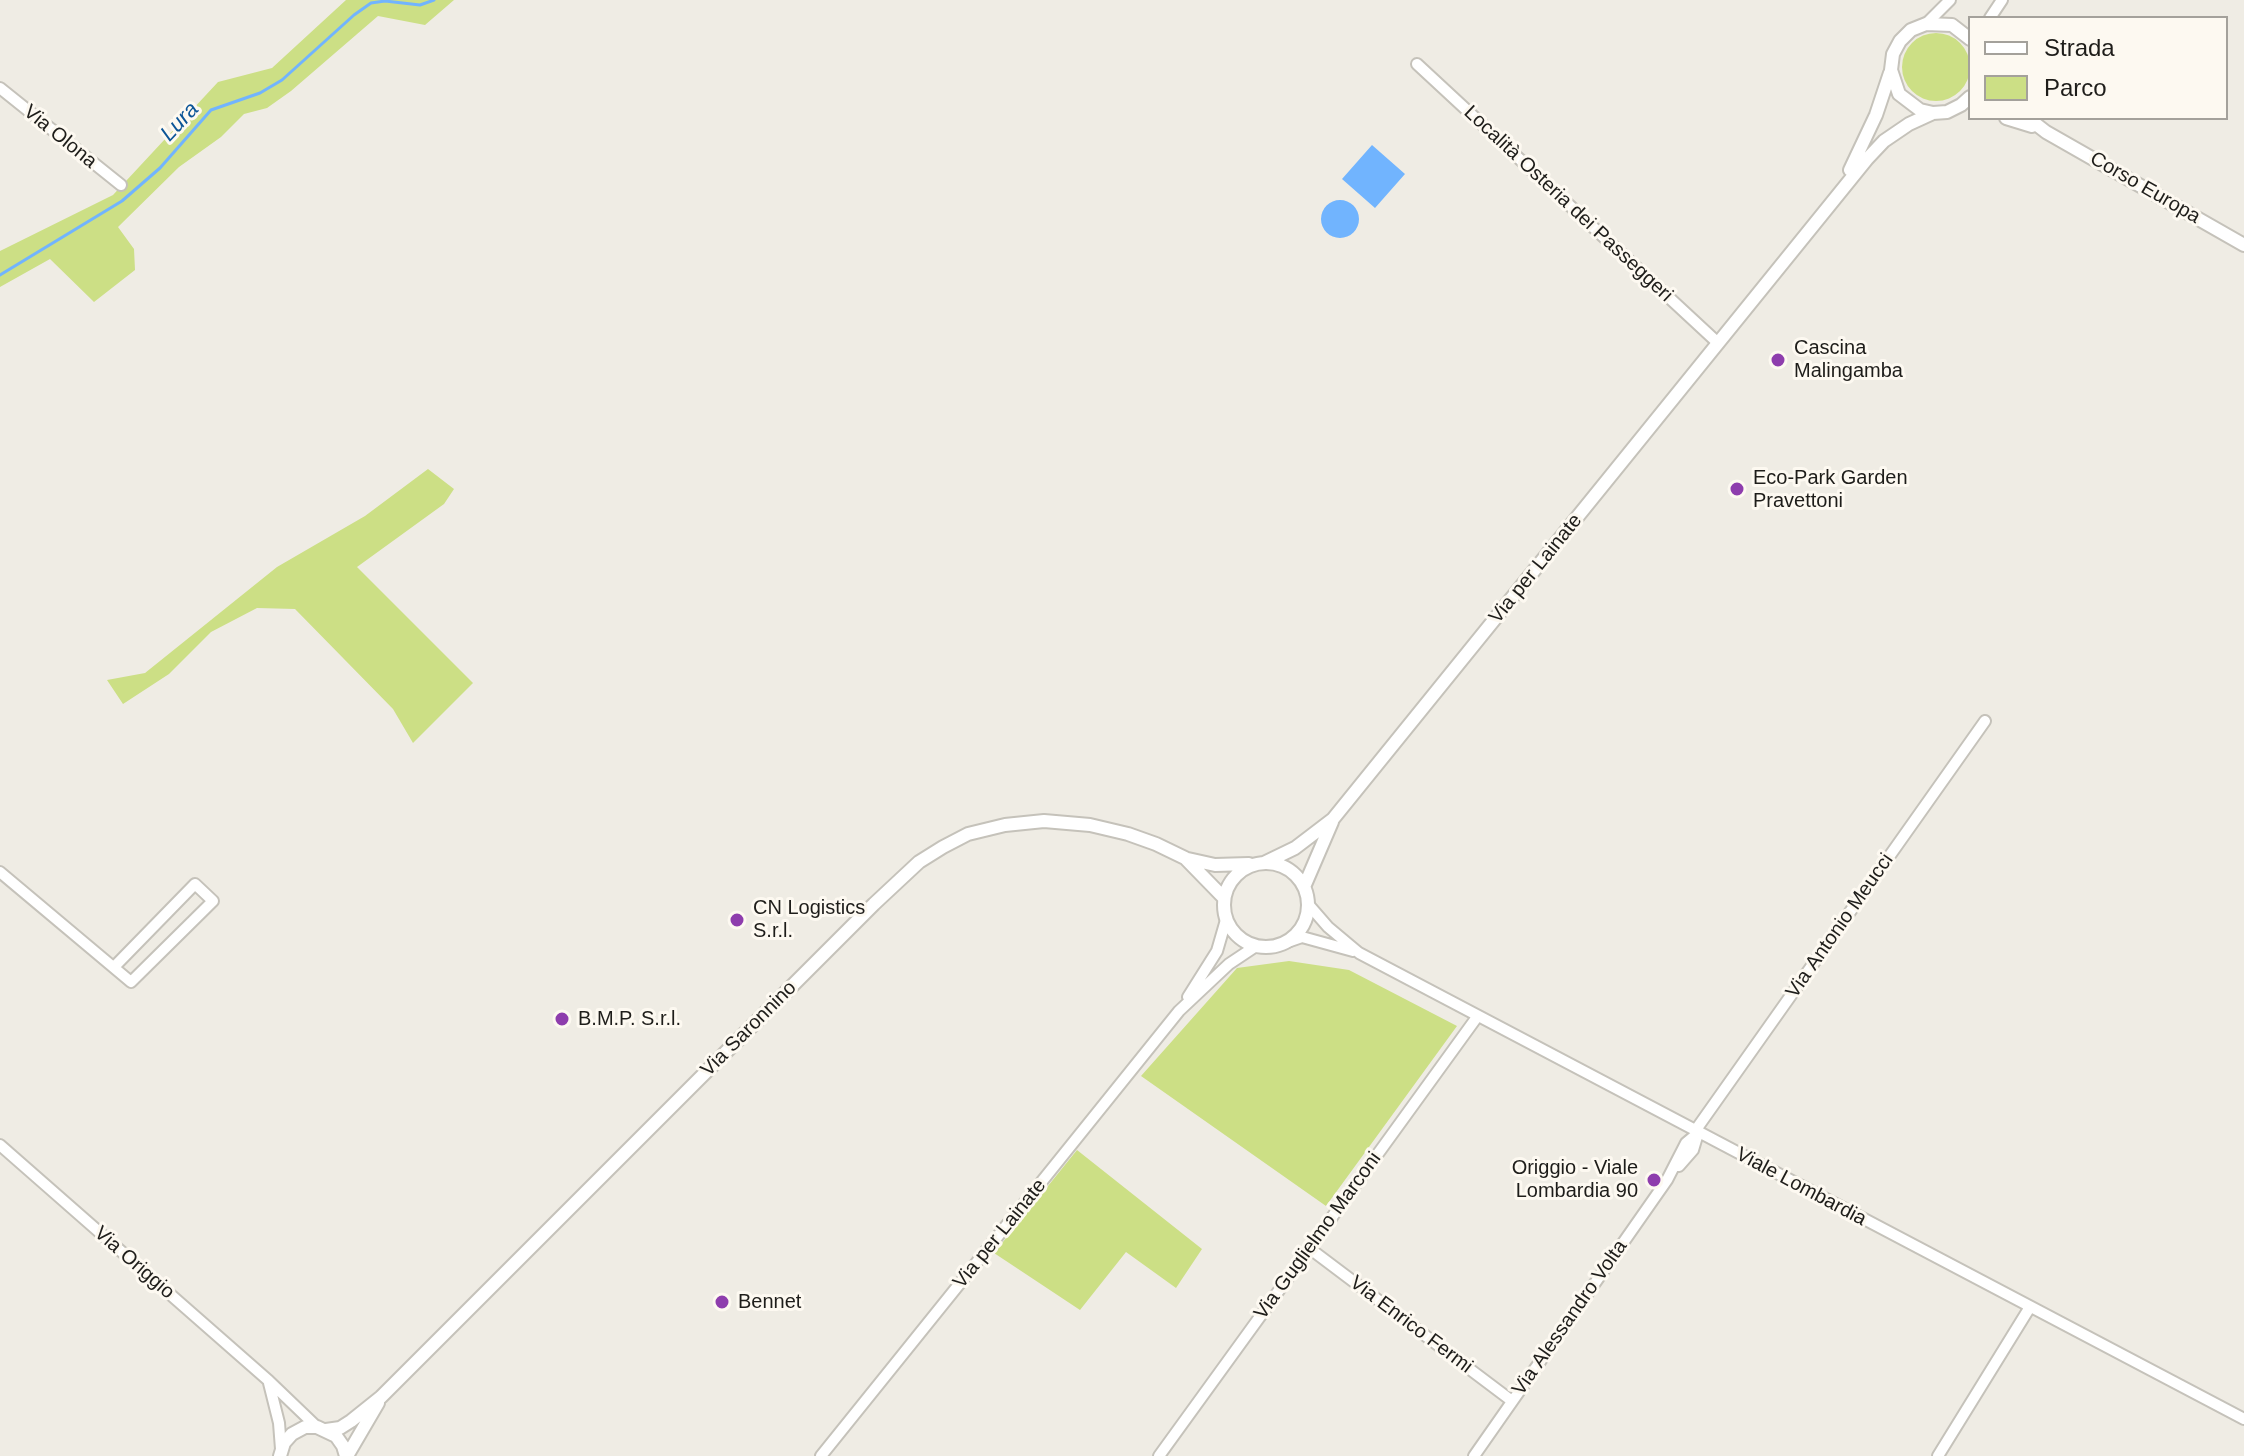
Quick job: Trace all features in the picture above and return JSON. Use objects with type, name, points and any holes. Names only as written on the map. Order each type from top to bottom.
[{"type":"main road","points":[[1840,191],[1865,142],[1900,41],[1911,30],[1939,23],[1952,25],[1968,37]]},
{"type":"main road","points":[[1891,70],[1893,83],[1908,104],[1933,113]]},
{"type":"main road","points":[[1947,112],[1968,99]]},
{"type":"main road","points":[[1840,191],[1884,141],[1909,124],[1933,113],[1968,112]]},
{"type":"main road","name":"Corso Europa","points":[[2012,120],[2046,132]]},
{"type":"main road","name":"Corso Europa","points":[[2031,120],[2046,132],[2244,245]]},
{"type":"main road","name":"Via per Lainate","points":[[1259,864],[1295,848],[1333,819],[1840,191]]},
{"type":"main road","name":"Via per Lainate","points":[[1304,887],[1333,819]]},
{"type":"main road","name":"Via Saronnino","points":[[280,1453],[292,1434],[305,1427],[340,1428],[381,1397],[919,862],[968,834],[1005,825],[1044,821],[1090,825],[1128,834],[1185,858],[1215,865],[1259,864]]},
{"type":"main road","name":"Via Saronnino","points":[[1185,858],[1224,898]]},
{"type":"main road","points":[[1259,864],[1288,869],[1304,887],[1308,904],[1306,917],[1291,939],[1279,945],[1256,946],[1244,941],[1233,932],[1226,920],[1224,898],[1234,877],[1259,864]]},
{"type":"main road","name":"Via Saronnino","points":[[346,1456],[381,1397]]},
{"type":"main road","points":[[322,1428],[336,1436],[346,1456]]},
{"type":"street","points":[[1926,24],[1950,0]]},
{"type":"street","name":"Località Osteria dei Passeggeri","points":[[1417,64],[1718,343]]},
{"type":"street","name":"Via Olona","points":[[0,88],[121,185]]},
{"type":"street","name":"Via Antonio Meucci","points":[[1696,1132],[1985,721]]},
{"type":"street","points":[[0,872],[131,982],[213,901],[195,884],[114,967]]},
{"type":"street","name":"Viale Lombardia","points":[[1308,904],[1328,927],[1359,953],[2244,1419]]},
{"type":"street","name":"Via per Lainate","points":[[821,1456],[1179,1011],[1217,951],[1226,920]]},
{"type":"street","name":"Viale Lombardia","points":[[1279,945],[1302,937],[1359,953]]},
{"type":"street","name":"Via per Lainate","points":[[1179,1011],[1229,964],[1256,946]]},
{"type":"street","name":"Via Guglielmo Marconi","points":[[1159,1456],[1477,1017]]},
{"type":"street","name":"Via Alessandro Volta","points":[[1474,1456],[1667,1180],[1693,1150],[1696,1132]]},
{"type":"street","name":"Via Origgio","points":[[0,1145],[322,1428]]},
{"type":"street","name":"Via Enrico Fermi","points":[[1309,1248],[1512,1401]]},
{"type":"street","points":[[1938,1456],[2030,1307]]},
{"type":"street","points":[[269,1381],[279,1423],[280,1453]]},
{"type":"green space","points":[[346,0],[454,0],[425,25],[378,16],[291,91],[267,108],[244,114],[221,137],[179,167],[118,227],[134,249],[135,270],[94,302],[50,259],[0,287],[0,251],[113,195],[218,82],[272,68]]},
{"type":"green space","points":[[1936,33],[1949,36],[1960,43],[1967,54],[1967,80],[1960,91],[1949,98],[1936,101],[1923,98],[1912,91],[1905,80],[1902,67],[1905,54],[1912,43],[1923,36]]},
{"type":"green space","points":[[428,469],[454,489],[444,504],[357,567],[473,683],[413,743],[393,709],[295,609],[257,608],[211,632],[169,674],[123,704],[107,680],[145,673],[277,567],[365,516]]},
{"type":"green space","points":[[1289,961],[1349,970],[1457,1026],[1326,1206],[1141,1076],[1237,968]]},
{"type":"green space","points":[[1077,1150],[1202,1249],[1176,1288],[1126,1252],[1080,1310],[994,1253]]},
{"type":"water","points":[[1372,145],[1405,174],[1375,208],[1342,179]]},
{"type":"water","points":[[1340,200],[1354,205],[1359,219],[1354,233],[1340,238],[1326,233],[1321,219],[1326,205]]},
{"type":"waterway","name":"Lura","points":[[0,275],[122,201],[160,168],[211,110],[260,93],[282,80],[371,3],[385,1],[420,5],[434,0]]},
{"type":"place","name":"Cascina Malingamba","points":[[1778,360]]},
{"type":"place","name":"Eco-Park Garden Pravettoni","points":[[1737,489]]},
{"type":"place","name":"CN Logistics S.r.l.","points":[[737,920]]},
{"type":"place","name":"B.M.P. S.r.l.","points":[[562,1019]]},
{"type":"place","name":"Origgio - Viale Lombardia 90","points":[[1654,1180]]},
{"type":"place","name":"Bennet","points":[[722,1302]]}]
